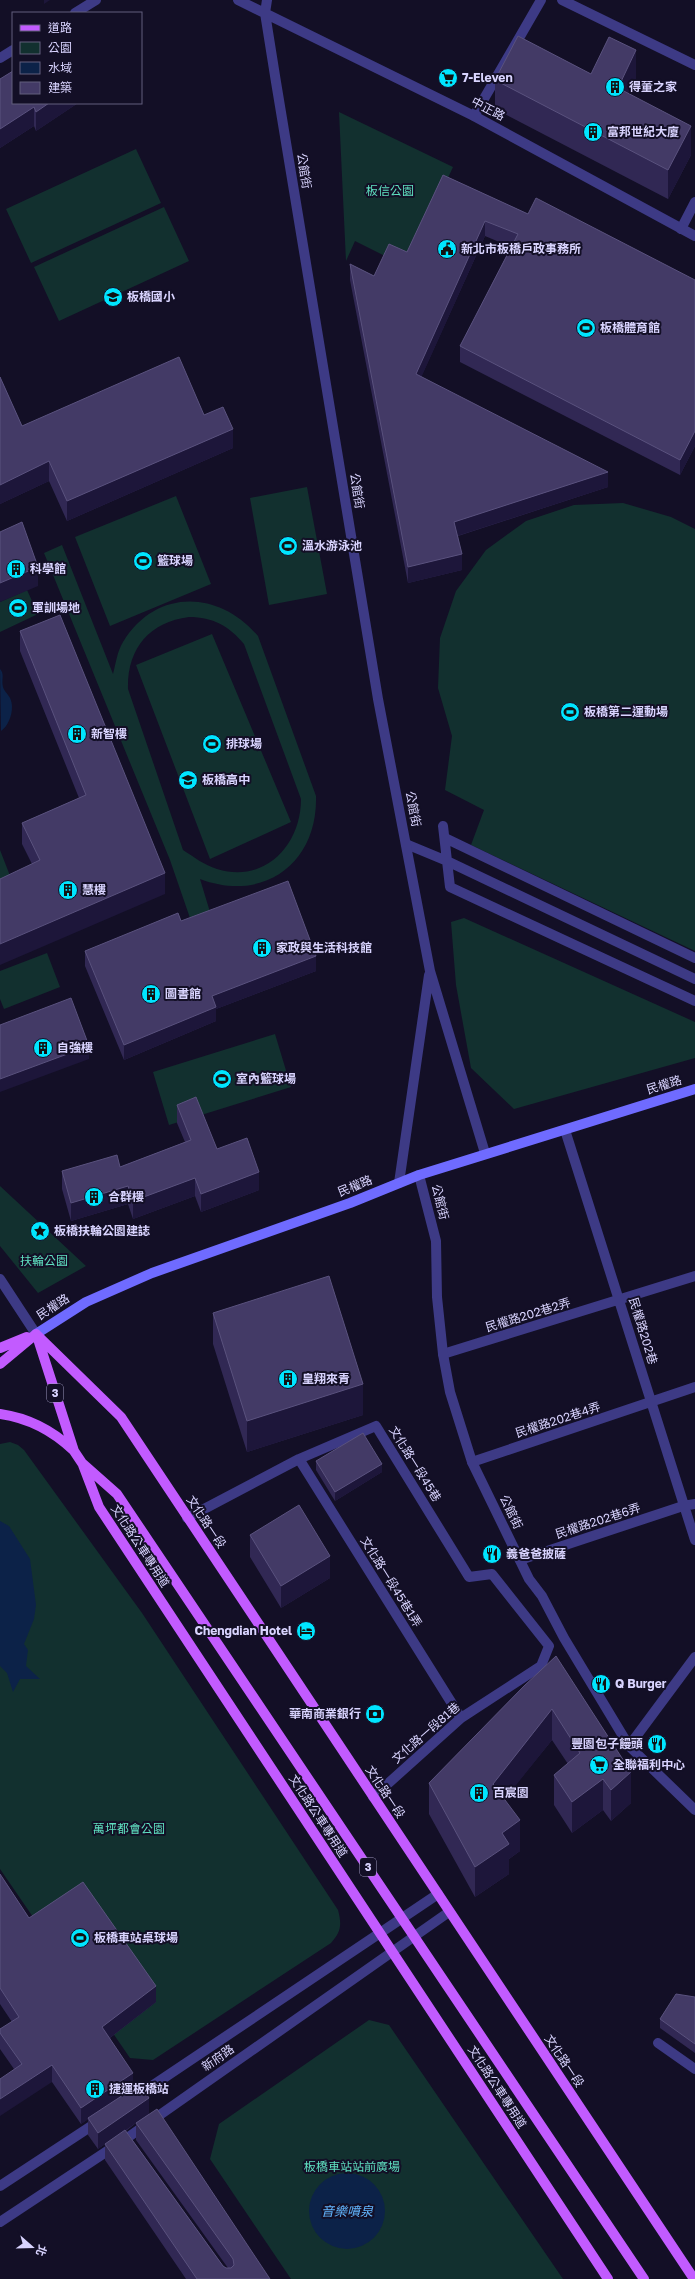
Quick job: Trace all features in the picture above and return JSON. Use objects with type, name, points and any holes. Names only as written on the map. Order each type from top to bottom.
[{"type":"main road","name":"民權路","points":[[0,1364],[36,1334],[86,1302],[152,1273],[350,1204],[419,1175],[695,1089]]},
{"type":"main road","name":"民權路","points":[[0,1348],[36,1334]]},
{"type":"main road","name":"文化路一段","points":[[36,1334],[74,1451],[82,1463],[117,1494],[644,2279]]},
{"type":"main road","name":"文化路一段","points":[[36,1334],[121,1417],[694,2279]]},
{"type":"main road","points":[[0,1414],[36,1424],[63,1440],[74,1451]]},
{"type":"main road","name":"文化路公車專用道","points":[[82,1463],[99,1507],[608,2279]]},
{"type":"street","points":[[77,12],[96,0]]},
{"type":"street","name":"中正路","points":[[238,0],[474,116],[695,236]]},
{"type":"street","name":"公館街","points":[[267,0],[265,13],[378,699],[430,971]]},
{"type":"street","points":[[474,116],[541,0]]},
{"type":"street","points":[[562,0],[695,65]]},
{"type":"street","points":[[0,58],[12,51]]},
{"type":"street","points":[[681,229],[695,202]]},
{"type":"street","points":[[443,826],[450,887],[695,1001]]},
{"type":"street","points":[[445,838],[695,958]]},
{"type":"street","points":[[406,844],[447,861],[695,979]]},
{"type":"street","points":[[430,971],[485,1154]]},
{"type":"street","points":[[398,1183],[430,971]]},
{"type":"street","name":"民權路202巷","points":[[565,1130],[695,1540]]},
{"type":"street","name":"公館街","points":[[419,1175],[436,1241],[437,1297],[442,1354],[450,1392],[472,1462],[529,1579],[542,1596],[564,1638],[629,1746],[695,1810]]},
{"type":"street","name":"民權路202巷2弄","points":[[442,1354],[620,1301],[695,1276]]},
{"type":"street","name":"文化路一段","points":[[0,1279],[36,1334]]},
{"type":"street","name":"民權路202巷4弄","points":[[472,1462],[695,1387]]},
{"type":"street","name":"文化路一段45巷","points":[[187,1518],[299,1459],[376,1426],[469,1578],[492,1574],[549,1646]]},
{"type":"street","name":"文化路一段45巷1弄","points":[[299,1459],[461,1718]]},
{"type":"street","name":"民權路202巷6弄","points":[[520,1560],[684,1506],[695,1504]]},
{"type":"street","name":"文化路一段81巷","points":[[373,1797],[461,1718],[541,1666],[549,1646]]},
{"type":"street","points":[[629,1746],[695,1657]]},
{"type":"street","name":"新府路","points":[[126,2104],[438,1894]]},
{"type":"street","name":"新府路","points":[[0,2222],[127,2138],[449,1912]]},
{"type":"street","points":[[658,2043],[695,2069]]},
{"type":"street","points":[[0,2186],[107,2116]]},
{"type":"street","points":[[127,2138],[135,2149]]},
{"type":"green space","name":"板信公園","points":[[339,112],[453,167],[407,267],[355,241],[346,261]]},
{"type":"green space","points":[[136,149],[161,203],[31,263],[6,209]]},
{"type":"green space","points":[[164,207],[189,261],[59,321],[34,267]]},
{"type":"green space","name":"溫水游泳池","points":[[307,487],[327,594],[269,605],[250,498]]},
{"type":"green space","name":"籃球場","points":[[176,496],[211,584],[110,626],[75,537]]},
{"type":"green space","name":"板橋第二運動場","points":[[623,503],[671,517],[695,529],[695,951],[471,845],[484,810],[445,790],[452,736],[438,688],[440,638],[456,591],[486,550],[526,521],[574,505]]},
{"type":"green space","points":[[62,545],[113,674],[121,646],[137,624],[153,612],[170,604],[188,602],[207,603],[225,610],[242,621],[258,636],[316,796],[314,820],[308,841],[297,858],[282,872],[265,881],[245,886],[223,885],[200,879],[210,912],[190,918],[170,860],[44,553]],"holes":[[[198,617],[220,624],[232,632],[244,644],[301,799],[295,831],[287,845],[277,857],[265,866],[250,871],[234,872],[217,869],[203,863],[183,850],[128,689],[131,662],[136,650],[143,640],[152,631],[162,625],[175,620]]]},
{"type":"green space","name":"軍訓場地","points":[[27,590],[38,614],[0,632],[0,602]]},
{"type":"green space","name":"排球場","points":[[212,634],[291,822],[210,859],[136,665]]},
{"type":"green space","points":[[0,850],[14,886],[0,892]]},
{"type":"green space","points":[[464,918],[695,1022],[695,1058],[514,1109],[471,1068],[456,985],[451,922]]},
{"type":"green space","points":[[47,953],[60,987],[4,1009],[0,999],[0,971]]},
{"type":"green space","name":"室內籃球場","points":[[275,1034],[291,1087],[169,1125],[153,1072]]},
{"type":"green space","name":"扶輪公園","points":[[0,1186],[86,1266],[38,1293],[0,1246]]},
{"type":"green space","name":"萬坪都會公園","points":[[10,1442],[18,1445],[24,1450],[142,1613],[338,1910],[340,1928],[339,1932],[331,1943],[153,2060],[130,2058],[0,1869],[0,1444]]},
{"type":"green space","name":"板橋車站站前廣場","points":[[369,2020],[389,2025],[563,2279],[291,2279],[210,2159],[219,2124]]},
{"type":"water","points":[[0,669],[2,673],[3,687],[10,698],[12,707],[9,721],[1,731]]},
{"type":"water","points":[[0,1521],[9,1526],[30,1559],[36,1605],[34,1619],[24,1644],[28,1650],[26,1666],[40,1679],[20,1679],[13,1692],[7,1673],[0,1666]]},
{"type":"water","name":"音樂噴泉","points":[[347,2173],[361,2176],[374,2184],[382,2197],[385,2211],[382,2225],[374,2238],[361,2246],[347,2249],[333,2246],[320,2238],[312,2225],[309,2211],[312,2197],[320,2184],[333,2176]]},
{"type":"building","points":[[518,36],[591,74],[609,37],[636,50],[618,88],[691,126],[668,170],[495,80]]},
{"type":"building","points":[[12,72],[12,104],[48,104],[36,112],[34,107],[0,129],[0,79]]},
{"type":"building","points":[[443,175],[528,214],[536,198],[695,280],[695,431],[680,460],[460,346],[518,234],[485,221],[416,374],[608,472],[454,522],[462,554],[408,567],[350,264],[374,276],[389,244],[407,252]]},
{"type":"building","points":[[179,357],[204,415],[223,407],[233,429],[67,501],[49,461],[0,485],[0,377],[22,426]]},
{"type":"building","points":[[22,522],[38,567],[0,583],[0,532]]},
{"type":"building","points":[[60,615],[165,873],[0,944],[0,879],[40,860],[22,823],[86,795],[20,631]]},
{"type":"building","points":[[288,881],[316,956],[212,996],[216,1007],[124,1045],[85,951],[178,913],[181,921]]},
{"type":"building","name":"自強樓","points":[[71,998],[89,1046],[0,1079],[0,1025]]},
{"type":"building","points":[[196,1097],[217,1149],[247,1138],[259,1172],[201,1194],[195,1178],[133,1201],[128,1186],[71,1203],[62,1171],[117,1155],[120,1167],[191,1140],[177,1105]]},
{"type":"building","name":"皇翔來青","points":[[329,1276],[363,1384],[247,1421],[213,1313]]},
{"type":"building","points":[[363,1433],[382,1464],[335,1492],[316,1461]]},
{"type":"building","points":[[299,1505],[330,1556],[281,1586],[250,1535]]},
{"type":"building","points":[[556,1656],[631,1772],[611,1790],[603,1779],[572,1802],[554,1775],[580,1753],[552,1709],[493,1784],[520,1820],[502,1833],[509,1844],[475,1867],[429,1783],[524,1686]]},
{"type":"building","points":[[0,1874],[29,1918],[83,1882],[156,1986],[102,2027],[133,2073],[81,2108],[52,2065],[0,2099],[0,2079],[22,2064],[0,2033],[0,2029],[19,2017],[0,1988]]},
{"type":"building","points":[[676,1994],[695,1997],[695,2044],[660,2019]]},
{"type":"building","points":[[140,2084],[149,2098],[98,2133],[88,2118]]},
{"type":"building","points":[[157,2109],[270,2279],[197,2279],[105,2144],[125,2130],[223,2266],[226,2268],[231,2268],[234,2265],[233,2259],[136,2123]]},
{"type":"place","name":"7-Eleven","points":[[448,78]]},
{"type":"place","name":"得董之家","points":[[615,87]]},
{"type":"place","name":"富邦世紀大廈","points":[[593,132]]},
{"type":"place","name":"新北市板橋戶政事務所","points":[[447,249]]},
{"type":"place","name":"板橋國小","points":[[113,297]]},
{"type":"place","name":"板橋體育館","points":[[586,328]]},
{"type":"place","name":"溫水游泳池","points":[[288,546]]},
{"type":"place","name":"籃球場","points":[[143,561]]},
{"type":"place","name":"科學館","points":[[16,569]]},
{"type":"place","name":"軍訓場地","points":[[18,608]]},
{"type":"place","name":"板橋第二運動場","points":[[570,712]]},
{"type":"place","name":"新智樓","points":[[77,734]]},
{"type":"place","name":"排球場","points":[[212,744]]},
{"type":"place","name":"板橋高中","points":[[188,780]]},
{"type":"place","name":"慧樓","points":[[68,890]]},
{"type":"place","name":"家政與生活科技館","points":[[262,948]]},
{"type":"place","name":"圖書館","points":[[151,994]]},
{"type":"place","name":"自強樓","points":[[43,1048]]},
{"type":"place","name":"室內籃球場","points":[[222,1079]]},
{"type":"place","name":"合群樓","points":[[94,1197]]},
{"type":"place","name":"板橋扶輪公園建誌","points":[[40,1231]]},
{"type":"place","name":"皇翔來青","points":[[288,1379]]},
{"type":"place","name":"義爸爸披薩","points":[[492,1554]]},
{"type":"place","name":"Chengdian Hotel","points":[[306,1631]]},
{"type":"place","name":"Q Burger","points":[[601,1684]]},
{"type":"place","name":"華南商業銀行","points":[[375,1714]]},
{"type":"place","name":"豐園包子饅頭","points":[[657,1744]]},
{"type":"place","name":"全聯福利中心","points":[[599,1765]]},
{"type":"place","name":"百宸園","points":[[479,1793]]},
{"type":"place","name":"板橋車站桌球場","points":[[80,1938]]},
{"type":"place","name":"捷運板橋站","points":[[95,2089]]}]
